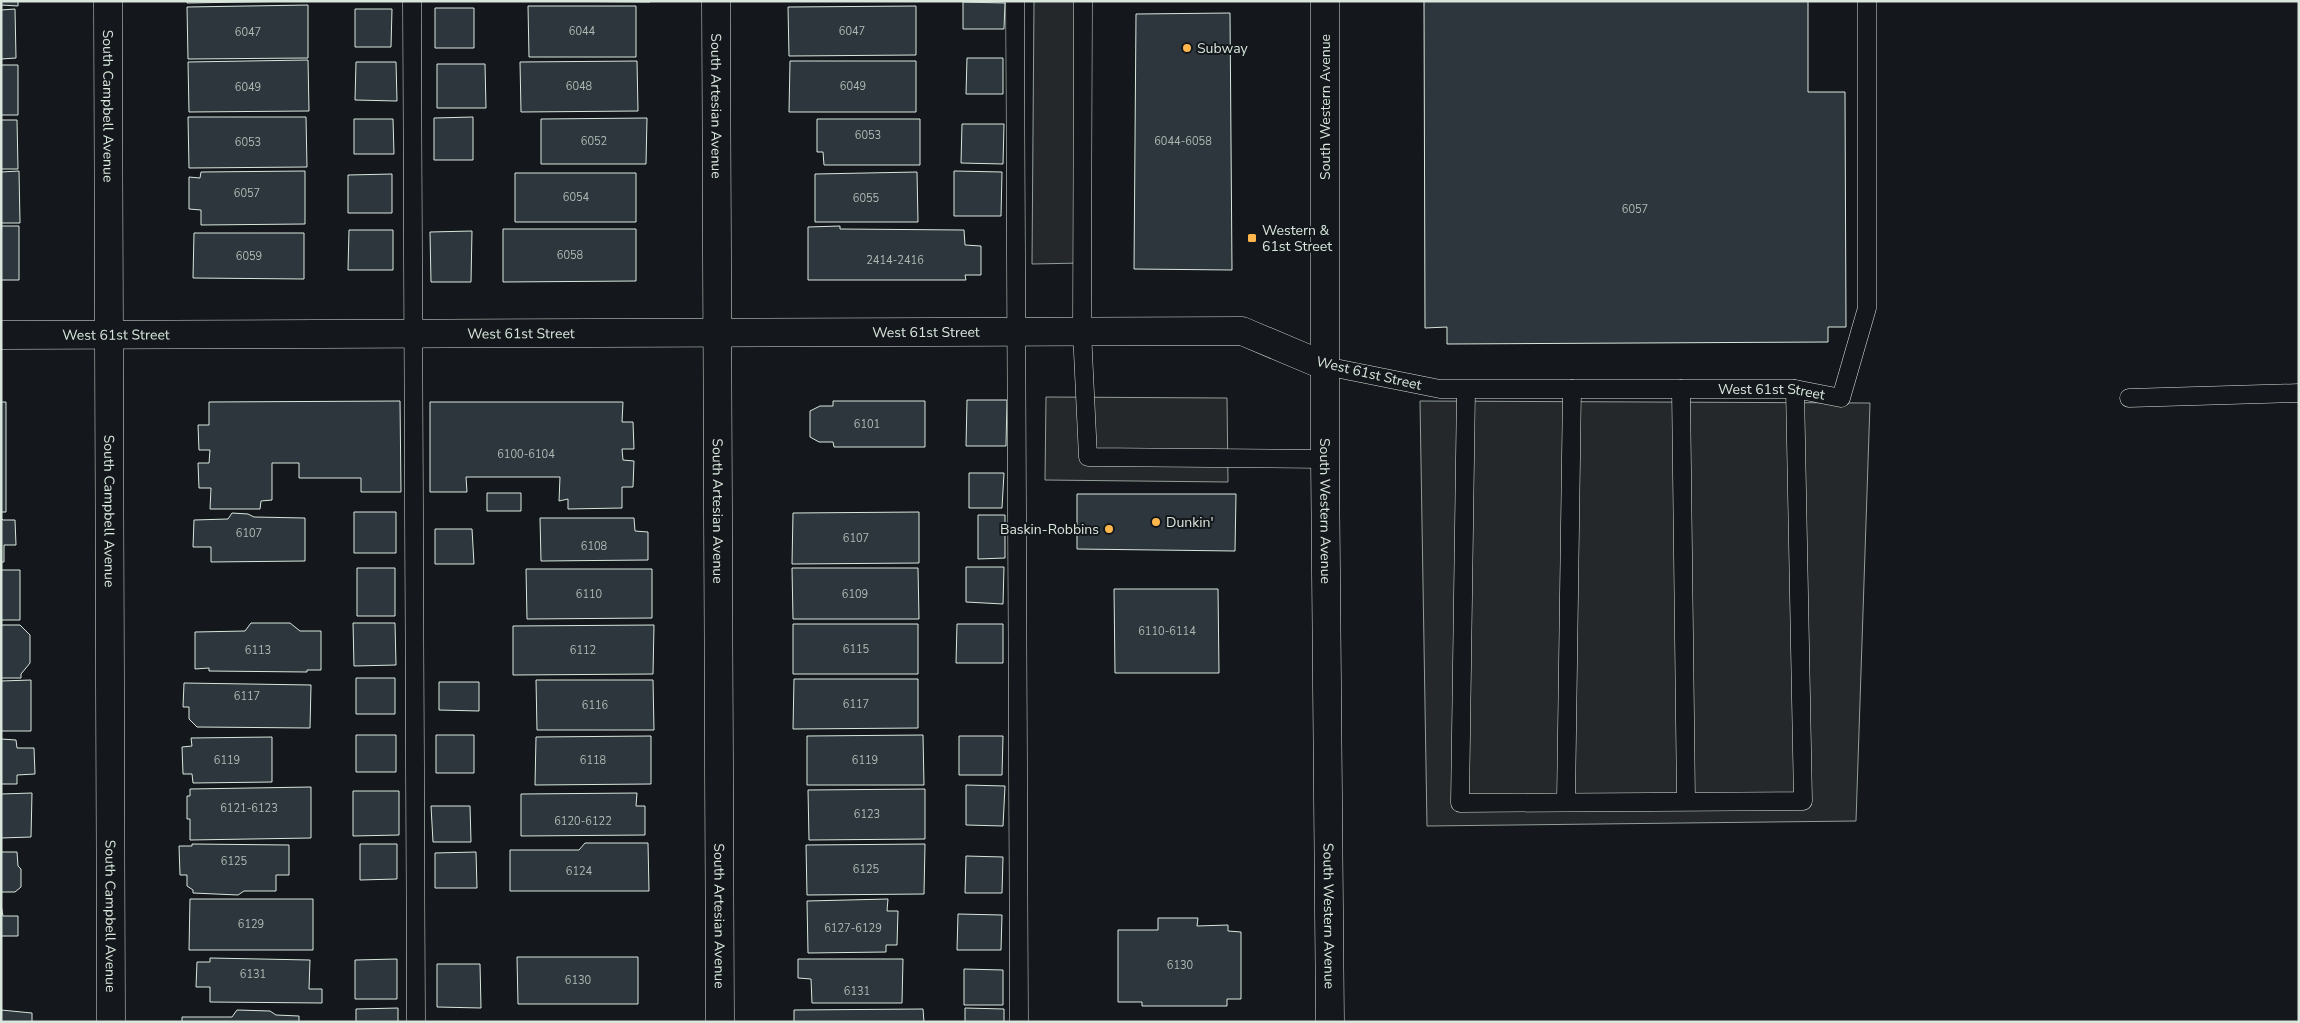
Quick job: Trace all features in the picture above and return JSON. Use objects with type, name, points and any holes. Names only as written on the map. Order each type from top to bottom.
[{"type":"street","name":"South Campbell Avenue","points":[[108,1],[111,1022]]},
{"type":"street","name":"South Artesian Avenue","points":[[716,1],[720,1022]]},
{"type":"street","name":"South Western Avenue","points":[[1325,1],[1325,459],[1330,1022]]},
{"type":"street","name":"West 61st Street","points":[[1,335],[1242,331],[1325,366]]},
{"type":"lane","points":[[412,1],[416,1022]]},
{"type":"lane","points":[[1015,1],[1020,1022]]},
{"type":"lane","points":[[1083,1],[1082,331],[1088,457],[1325,459]]},
{"type":"lane","name":"West 61st Street","points":[[1325,366],[1440,389],[1795,389],[1841,398],[1867,308],[1867,1]]},
{"type":"lane","points":[[1681,389],[1686,801]]},
{"type":"lane","points":[[1466,390],[1460,803],[1566,800],[1803,801],[1795,389]]},
{"type":"lane","points":[[1566,800],[1572,390]]},
{"type":"lane","points":[[2129,398],[2299,393]]},
{"type":"shaded area","points":[[1034,1],[1083,1],[1083,263],[1032,264]]},
{"type":"shaded area","points":[[1046,397],[1227,398],[1228,482],[1045,480]]},
{"type":"shaded area","points":[[1420,401],[1870,403],[1856,821],[1427,826]]},
{"type":"building","points":[[1,1],[18,1],[18,6],[1,5]]},
{"type":"building","points":[[187,1],[302,1],[187,3]]},
{"type":"building","points":[[534,1],[650,1],[650,2]]},
{"type":"building","points":[[1424,1],[1808,1],[1808,92],[1845,92],[1846,327],[1828,327],[1828,342],[1447,344],[1447,327],[1425,328]]},
{"type":"building","points":[[963,2],[1005,3],[1004,29],[963,29]]},
{"type":"building","points":[[308,5],[308,58],[188,59],[187,7]]},
{"type":"building","points":[[528,6],[636,6],[636,57],[529,57]]},
{"type":"building","points":[[916,6],[916,55],[789,56],[788,7]]},
{"type":"building","points":[[435,8],[474,8],[474,48],[435,48]]},
{"type":"building","points":[[15,9],[16,58],[1,59],[1,10]]},
{"type":"building","points":[[355,9],[392,9],[391,47],[355,47]]},
{"type":"building","points":[[1230,13],[1232,270],[1134,269],[1136,14]]},
{"type":"building","points":[[967,58],[1003,58],[1003,94],[966,94]]},
{"type":"building","points":[[308,60],[309,111],[189,112],[188,62]]},
{"type":"building","points":[[637,61],[638,111],[521,112],[520,62]]},
{"type":"building","points":[[790,61],[916,61],[916,112],[789,112]]},
{"type":"building","points":[[356,62],[396,62],[397,101],[355,100]]},
{"type":"building","points":[[437,64],[485,64],[486,108],[437,108]]},
{"type":"building","points":[[1,65],[18,65],[18,115],[1,115]]},
{"type":"building","points":[[188,117],[306,117],[307,167],[189,168]]},
{"type":"building","points":[[473,117],[473,160],[434,160],[434,118]]},
{"type":"building","points":[[647,118],[646,164],[541,164],[541,119]]},
{"type":"building","points":[[354,119],[393,119],[394,154],[354,154]]},
{"type":"building","points":[[817,119],[920,119],[920,165],[824,165],[823,152],[817,152]]},
{"type":"building","points":[[1,120],[17,120],[18,169],[1,169]]},
{"type":"building","points":[[962,124],[1004,124],[1003,164],[961,163]]},
{"type":"building","points":[[19,171],[20,223],[1,223],[1,172]]},
{"type":"building","points":[[305,171],[305,224],[201,225],[201,210],[189,209],[189,177],[200,178],[201,172]]},
{"type":"building","points":[[954,171],[1002,172],[1001,216],[954,216]]},
{"type":"building","points":[[917,172],[918,222],[815,222],[815,174]]},
{"type":"building","points":[[515,173],[636,173],[636,222],[515,222]]},
{"type":"building","points":[[392,174],[392,213],[348,213],[348,175]]},
{"type":"building","points":[[1,226],[19,226],[19,280],[1,280]]},
{"type":"building","points":[[840,226],[840,229],[964,230],[965,245],[981,246],[981,275],[965,275],[966,280],[808,280],[808,227]]},
{"type":"building","points":[[503,229],[636,229],[636,281],[503,282]]},
{"type":"building","points":[[349,230],[393,230],[393,270],[348,270]]},
{"type":"building","points":[[472,231],[471,282],[431,282],[430,232]]},
{"type":"building","points":[[194,233],[304,233],[304,279],[193,278]]},
{"type":"building","points":[[967,400],[1007,400],[1006,446],[966,446]]},
{"type":"building","points":[[400,401],[401,492],[361,492],[361,478],[299,478],[299,463],[272,463],[272,500],[261,501],[260,509],[210,509],[211,488],[199,488],[198,463],[209,463],[210,450],[199,450],[198,425],[209,425],[209,402]]},
{"type":"building","points":[[833,401],[925,401],[925,447],[834,447],[833,442],[819,442],[810,437],[810,411],[820,406],[833,406]]},
{"type":"building","points":[[1,402],[6,402],[6,512],[1,512]]},
{"type":"building","points":[[430,402],[623,402],[622,422],[633,422],[634,449],[622,449],[623,460],[634,461],[633,487],[622,487],[622,508],[568,509],[568,499],[559,501],[560,477],[466,477],[467,492],[430,492]]},
{"type":"building","points":[[969,473],[1004,473],[1002,508],[969,508]]},
{"type":"building","points":[[487,493],[521,493],[521,511],[487,511]]},
{"type":"building","name":"Dunkin'","points":[[1077,494],[1236,494],[1235,551],[1077,549]]},
{"type":"building","points":[[354,512],[396,512],[396,553],[354,553]]},
{"type":"building","points":[[919,512],[919,563],[792,564],[793,513]]},
{"type":"building","points":[[232,513],[248,514],[254,517],[305,518],[305,561],[211,562],[211,547],[193,547],[194,520],[228,519]]},
{"type":"building","points":[[978,515],[1005,515],[1005,558],[978,559]]},
{"type":"building","points":[[1,518],[3,520],[15,520],[16,545],[4,545],[4,562],[1,562]]},
{"type":"building","points":[[540,518],[634,518],[635,531],[648,532],[648,560],[541,561]]},
{"type":"building","points":[[435,529],[472,529],[474,564],[435,564]]},
{"type":"building","points":[[966,567],[1004,567],[1003,604],[966,602]]},
{"type":"building","points":[[357,568],[395,568],[395,616],[357,616]]},
{"type":"building","points":[[792,568],[918,568],[919,619],[793,619]]},
{"type":"building","points":[[526,569],[652,569],[652,618],[527,619]]},
{"type":"building","points":[[1,570],[20,570],[20,620],[1,620]]},
{"type":"building","points":[[1114,589],[1218,589],[1219,673],[1115,673]]},
{"type":"building","points":[[251,623],[290,623],[300,631],[321,631],[321,670],[307,670],[307,672],[209,671],[209,668],[195,669],[195,632],[245,631]]},
{"type":"building","points":[[353,623],[395,623],[396,665],[354,666]]},
{"type":"building","points":[[793,624],[918,624],[918,674],[793,674]]},
{"type":"building","points":[[957,624],[1003,624],[1003,663],[956,663]]},
{"type":"building","points":[[1,625],[20,625],[30,635],[30,663],[21,674],[21,678],[1,678]]},
{"type":"building","points":[[654,625],[653,674],[513,675],[513,626]]},
{"type":"building","points":[[356,678],[395,678],[395,714],[356,714]]},
{"type":"building","points":[[794,679],[918,679],[918,728],[793,729]]},
{"type":"building","points":[[31,680],[31,731],[1,731],[1,681]]},
{"type":"building","points":[[536,680],[653,680],[654,730],[537,730]]},
{"type":"building","points":[[439,682],[479,682],[479,711],[439,710]]},
{"type":"building","points":[[184,683],[311,685],[310,728],[197,727],[189,719],[189,707],[183,707]]},
{"type":"building","points":[[356,735],[396,735],[396,772],[356,772]]},
{"type":"building","points":[[436,735],[474,735],[474,773],[436,773]]},
{"type":"building","points":[[923,735],[924,785],[807,785],[807,736]]},
{"type":"building","points":[[651,736],[651,784],[535,785],[536,737]]},
{"type":"building","points":[[959,736],[1003,736],[1002,775],[959,775]]},
{"type":"building","points":[[272,737],[272,782],[193,783],[192,774],[183,774],[182,747],[192,746],[191,738]]},
{"type":"building","points":[[1,739],[16,740],[17,748],[34,748],[35,774],[17,775],[17,784],[1,784]]},
{"type":"building","points":[[966,785],[1005,786],[1003,826],[966,825]]},
{"type":"building","points":[[311,787],[311,838],[190,840],[190,819],[187,819],[187,796],[190,796],[190,789]]},
{"type":"building","points":[[925,789],[925,839],[809,840],[808,790]]},
{"type":"building","points":[[353,791],[399,791],[399,835],[353,836]]},
{"type":"building","points":[[32,793],[31,837],[1,838],[1,794]]},
{"type":"building","points":[[637,793],[636,806],[645,806],[645,835],[521,836],[521,794]]},
{"type":"building","points":[[431,806],[470,806],[471,842],[433,842]]},
{"type":"building","points":[[585,843],[648,843],[649,891],[510,891],[510,850],[579,850]]},
{"type":"building","points":[[192,844],[289,845],[289,875],[276,875],[276,891],[244,891],[238,895],[193,893],[193,890],[187,886],[187,875],[180,875],[179,846],[192,846]]},
{"type":"building","points":[[360,844],[397,844],[397,879],[360,880]]},
{"type":"building","points":[[925,844],[924,894],[807,895],[806,845]]},
{"type":"building","points":[[1,852],[17,852],[18,866],[21,869],[21,887],[15,892],[1,892]]},
{"type":"building","points":[[476,852],[477,888],[435,888],[435,853]]},
{"type":"building","points":[[966,856],[1003,857],[1002,893],[965,893]]},
{"type":"building","points":[[190,899],[313,899],[313,950],[189,950]]},
{"type":"building","points":[[888,899],[887,911],[898,911],[897,945],[886,945],[886,952],[808,953],[807,901]]},
{"type":"building","points":[[1,905],[3,916],[18,916],[18,936],[1,936]]},
{"type":"building","points":[[958,914],[1002,915],[1001,950],[957,950]]},
{"type":"building","points":[[1158,918],[1198,918],[1197,926],[1228,925],[1228,931],[1241,932],[1241,999],[1227,999],[1227,1006],[1142,1006],[1142,1002],[1118,1002],[1118,930],[1158,930]]},
{"type":"building","points":[[517,957],[638,957],[638,1004],[518,1004]]},
{"type":"building","points":[[210,958],[310,960],[309,989],[322,989],[322,1003],[210,1002],[210,987],[196,987],[197,962],[210,962]]},
{"type":"building","points":[[397,959],[397,999],[355,999],[355,960]]},
{"type":"building","points":[[798,959],[903,959],[902,1003],[812,1003],[811,979],[798,978]]},
{"type":"building","points":[[437,964],[480,964],[481,1008],[437,1007]]},
{"type":"building","points":[[964,969],[1003,970],[1003,1005],[964,1005]]},
{"type":"building","points":[[398,1008],[398,1022],[356,1022],[356,1009]]},
{"type":"building","points":[[965,1008],[1004,1009],[1004,1022],[965,1022]]},
{"type":"building","points":[[923,1009],[924,1022],[794,1022],[794,1010]]},
{"type":"building","points":[[1,1010],[32,1013],[32,1022],[1,1022]]},
{"type":"building","points":[[237,1010],[270,1011],[276,1015],[299,1016],[299,1022],[182,1022],[182,1017],[232,1017]]},
{"type":"place","name":"Subway","points":[[1187,48]]},
{"type":"place","name":"Western & 61st Street","points":[[1252,238]]},
{"type":"place","name":"Dunkin'","points":[[1156,522]]},
{"type":"place","name":"Baskin-Robbins","points":[[1109,529]]}]
